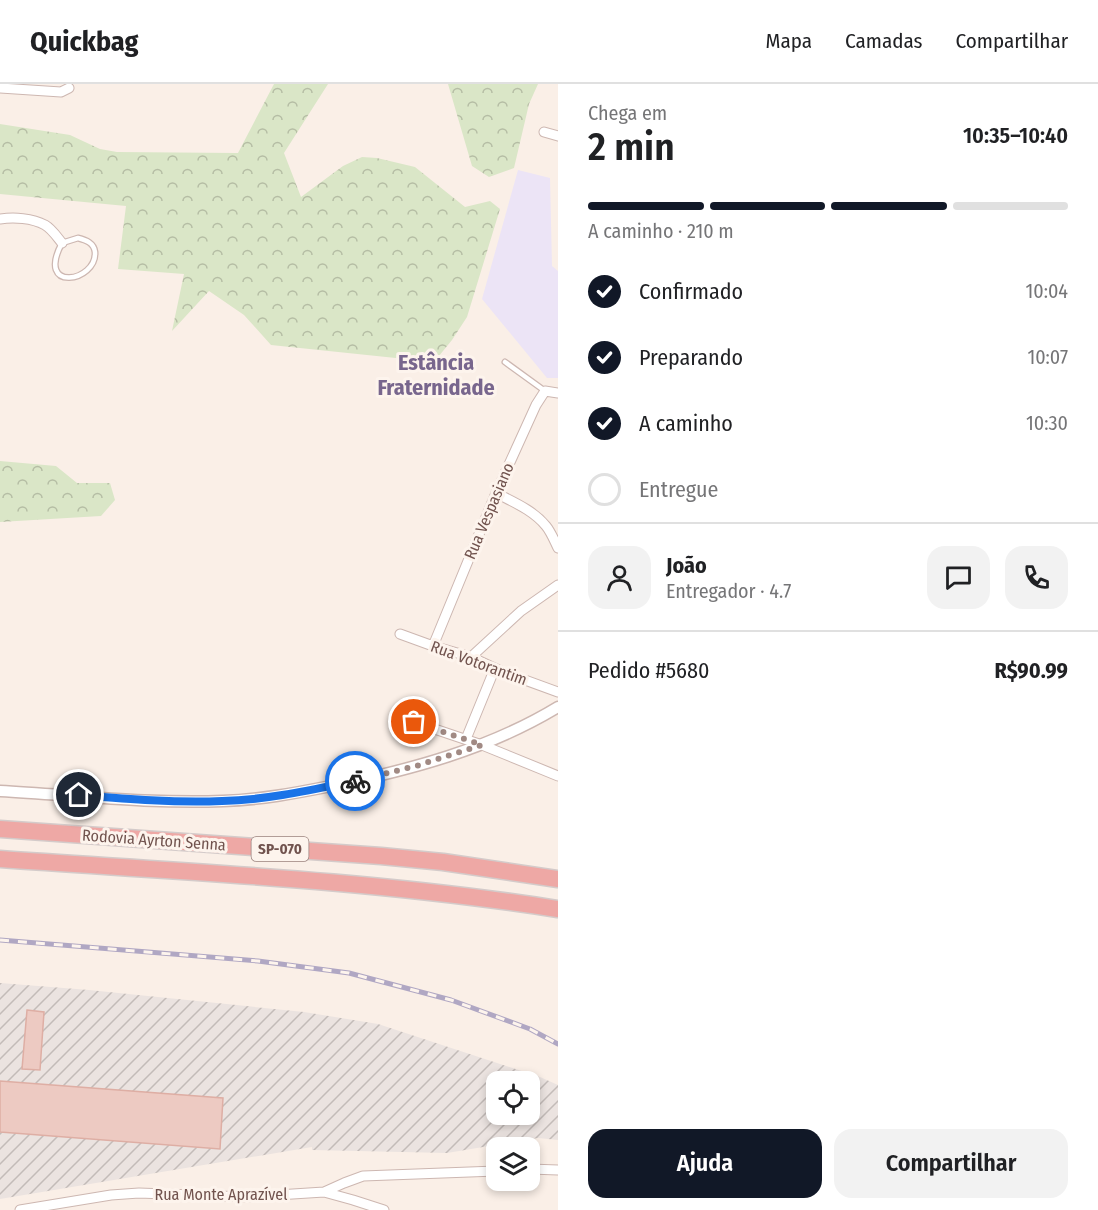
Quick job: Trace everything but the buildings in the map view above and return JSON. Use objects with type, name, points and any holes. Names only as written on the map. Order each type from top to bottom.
[{"type":"highway","name":"Rodovia Ayrton Senna","points":[[0,829],[381,856],[443,862],[558,879]]},
{"type":"highway","name":"Rodovia Ayrton Senna","points":[[0,859],[363,885],[436,892],[558,909]]},
{"type":"street","points":[[0,88],[61,92],[69,88]]},
{"type":"street","points":[[544,132],[558,136]]},
{"type":"street","points":[[0,219],[15,218],[44,224],[62,243]]},
{"type":"street","points":[[545,391],[558,393]]},
{"type":"street","name":"Rua Vespasiano","points":[[433,646],[496,493],[527,424],[545,391]]},
{"type":"street","points":[[496,493],[538,518],[547,527],[558,548]]},
{"type":"street","points":[[471,657],[520,611],[558,585]]},
{"type":"street","name":"Rua Votorantim","points":[[400,634],[471,657],[558,692]]},
{"type":"street","points":[[466,739],[495,668]]},
{"type":"street","points":[[0,791],[177,802],[246,799],[307,790],[376,777],[482,745],[558,707]]},
{"type":"street","points":[[396,716],[466,739],[558,776]]},
{"type":"street","points":[[540,1169],[558,1170]]},
{"type":"street","points":[[324,1192],[363,1176],[486,1171]]},
{"type":"street","name":"Rua Monte Aprazível","points":[[20,1210],[111,1195],[139,1193],[246,1197],[324,1192],[384,1210]]},
{"type":"lane","points":[[78,238],[90,243],[94,248],[94,261],[86,271],[71,278],[60,275],[55,270],[55,257],[62,243],[78,238]]},
{"type":"lane","points":[[505,362],[545,391]]},
{"type":"shaded area","points":[[518,170],[550,178],[552,266],[558,271],[558,378],[547,378],[482,299]]},
{"type":"shaded area","points":[[0,983],[304,1012],[378,1024],[522,1071],[486,1071],[486,1125],[540,1125],[540,1077],[558,1085],[558,1140],[540,1137],[486,1137],[486,1147],[447,1153],[312,1150],[312,1147],[0,1199]]},
{"type":"green space","points":[[274,84],[328,84],[284,153],[301,197],[343,166],[362,157],[415,167],[465,207],[490,201],[500,209],[467,317],[434,362],[271,345],[244,315],[209,291],[172,331],[184,274],[118,269],[126,206],[0,194],[0,124],[70,135],[100,149],[117,152],[238,153]]},
{"type":"green space","points":[[448,84],[538,84],[529,104],[514,168],[489,177],[472,166]]},
{"type":"green space","points":[[0,461],[56,466],[77,483],[110,483],[115,500],[101,516],[0,522]]},
{"type":"railway","points":[[0,940],[258,961],[349,973],[451,1000],[530,1029],[558,1044]]},
{"type":"way so far","points":[[355,781],[416,766],[482,745],[414,722]]},
{"type":"district","name":"Estância Fraternidade","points":[[436,374]]},
{"type":"route","points":[[79,795],[177,802],[224,801],[257,798],[355,781]]}]
